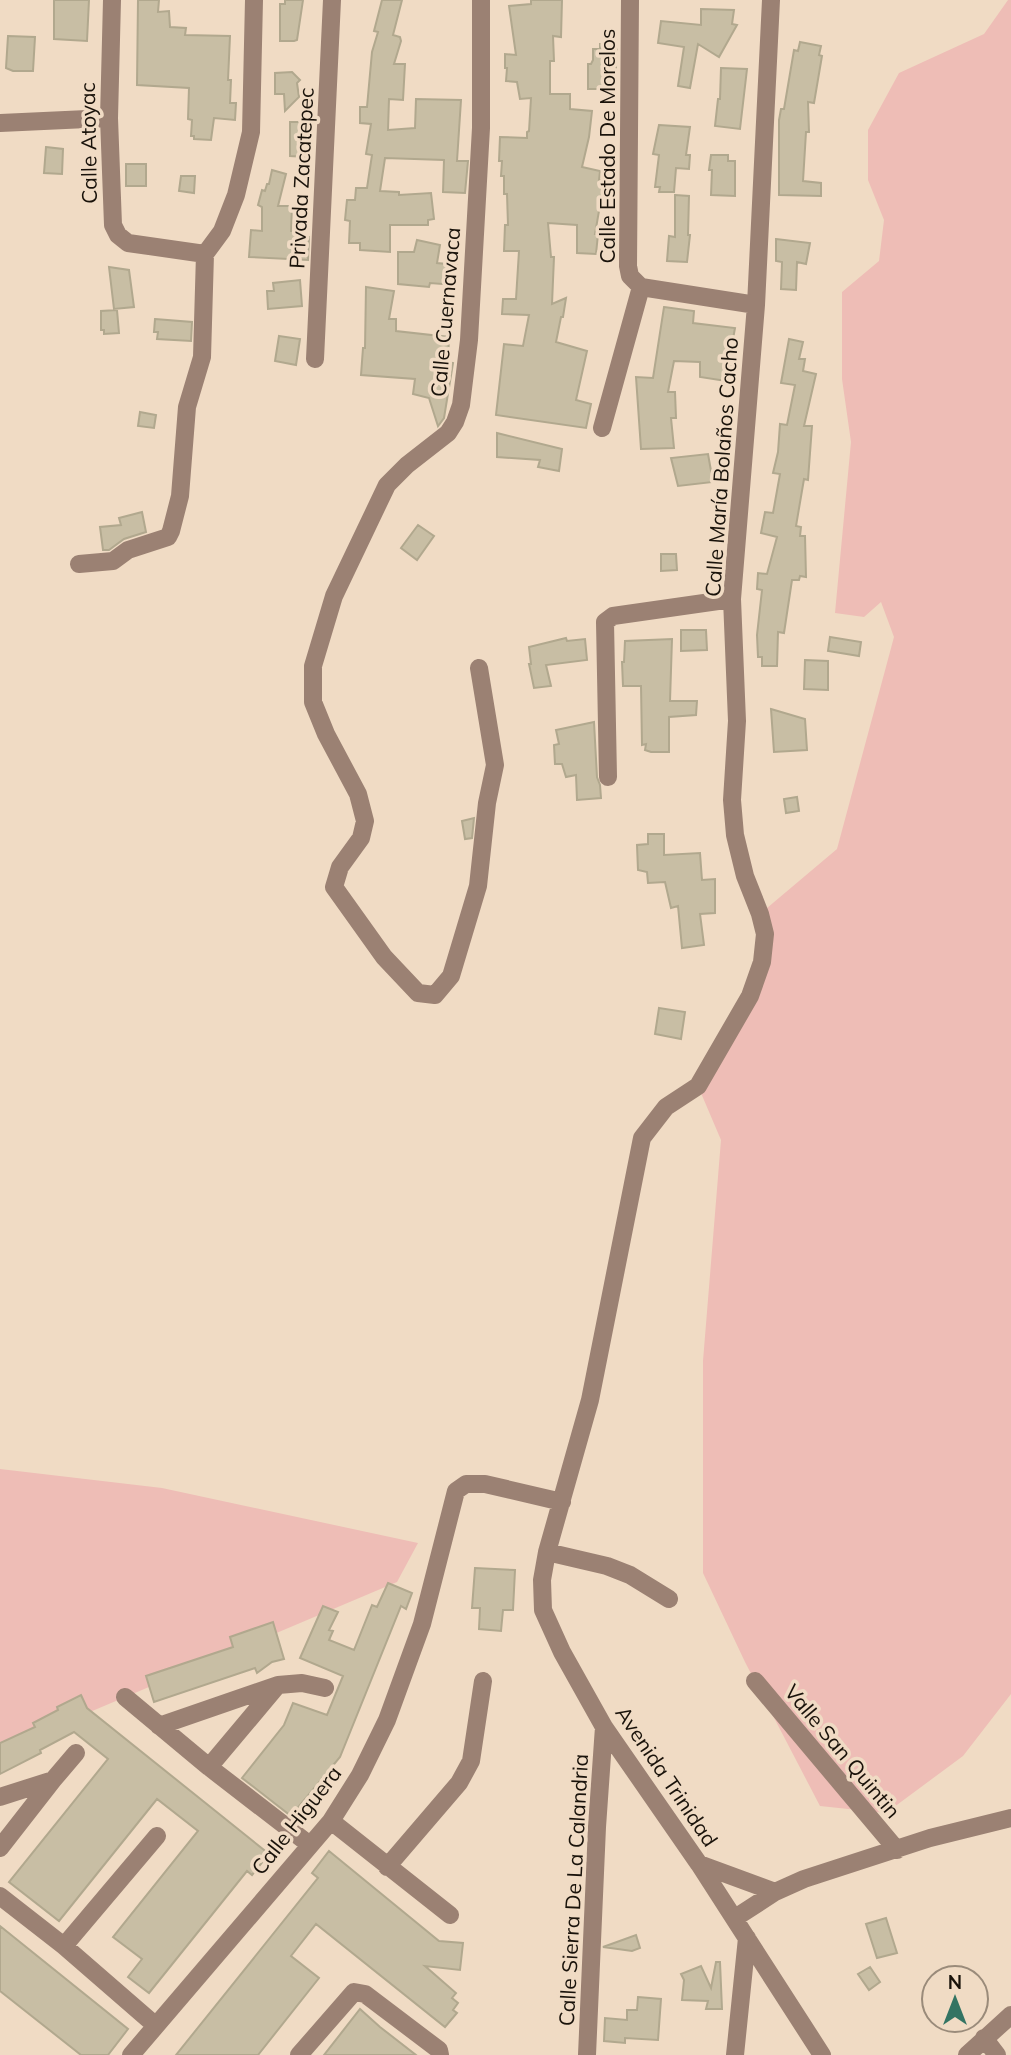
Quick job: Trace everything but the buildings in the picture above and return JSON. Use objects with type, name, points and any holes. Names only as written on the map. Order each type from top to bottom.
[{"type":"street","name":"Calle Atoyac","points":[[112,0],[108,118],[113,225],[118,235],[128,243],[205,254]]},
{"type":"street","points":[[79,564],[113,561],[128,550],[167,537],[171,531],[180,496],[187,407],[202,357],[205,254],[222,231],[236,195],[251,132],[254,0]]},
{"type":"street","name":"Privada Zacatepec","points":[[315,359],[332,0]]},
{"type":"street","name":"Calle Cuernavaca","points":[[479,668],[495,765],[487,803],[478,886],[451,976],[435,995],[418,993],[384,957],[334,887],[340,867],[361,838],[365,821],[358,794],[326,734],[313,702],[313,666],[334,596],[387,485],[448,433],[461,405],[469,340],[481,128],[481,0]]},
{"type":"street","name":"Calle Estado De Morelos","points":[[630,0],[628,266],[630,276],[641,287]]},
{"type":"street","name":"Calle María Bolaños Cacho","points":[[765,934],[760,914],[744,876],[735,835],[732,800],[737,721],[732,599],[756,305],[771,0]]},
{"type":"street","points":[[0,123],[108,118]]},
{"type":"street","points":[[602,428],[641,287],[756,305]]},
{"type":"street","points":[[608,777],[605,622],[613,616],[732,599]]},
{"type":"street","name":"Avenida Trinidad","points":[[765,934],[762,962],[750,996],[698,1086],[666,1107],[642,1138],[590,1399],[547,1552],[542,1580],[543,1610],[562,1652],[604,1727],[735,1918],[821,2055]]},
{"type":"street","name":"Calle Higuera","points":[[131,2055],[331,1821],[360,1775],[387,1720],[422,1624],[451,1502],[456,1491],[466,1484],[485,1484],[562,1502]]},
{"type":"street","points":[[547,1552],[607,1566],[630,1575],[668,1599]]},
{"type":"street","points":[[387,1867],[459,1783],[471,1761],[483,1681]]},
{"type":"street","name":"Valle San Quintin","points":[[755,1681],[897,1850]]},
{"type":"street","points":[[159,1726],[278,1685],[302,1683],[325,1688]]},
{"type":"street","points":[[209,1767],[278,1685]]},
{"type":"street","points":[[125,1697],[209,1767],[310,1845]]},
{"type":"street","name":"Calle Sierra De La Calandria","points":[[587,2055],[604,1727]]},
{"type":"street","points":[[0,1848],[76,1753]]},
{"type":"street","points":[[0,1797],[52,1780]]},
{"type":"street","points":[[735,1918],[775,1892],[804,1879],[930,1838],[1011,1818]]},
{"type":"street","points":[[331,1821],[450,1914]]},
{"type":"street","points":[[64,1946],[157,1836]]},
{"type":"street","points":[[699,1864],[775,1892]]},
{"type":"street","points":[[0,1895],[155,2025]]},
{"type":"street","points":[[735,2055],[747,1938]]},
{"type":"street","points":[[299,2055],[354,1992],[365,1994],[439,2050],[440,2055]]},
{"type":"street","points":[[967,2055],[1011,2015]]},
{"type":"street","points":[[984,2038],[997,2055]]},
{"type":"shaded area","points":[[1008,0],[1011,0],[1011,1694],[963,1756],[886,1813],[820,1806],[745,1662],[703,1573],[703,1361],[721,1140],[698,1086],[750,996],[760,914],[837,849],[894,637],[881,602],[864,617],[835,613],[851,442],[842,379],[842,292],[879,261],[884,220],[868,180],[868,130],[899,73],[984,34]]},
{"type":"shaded area","points":[[0,1469],[162,1488],[418,1543],[397,1582],[0,1750]]}]
